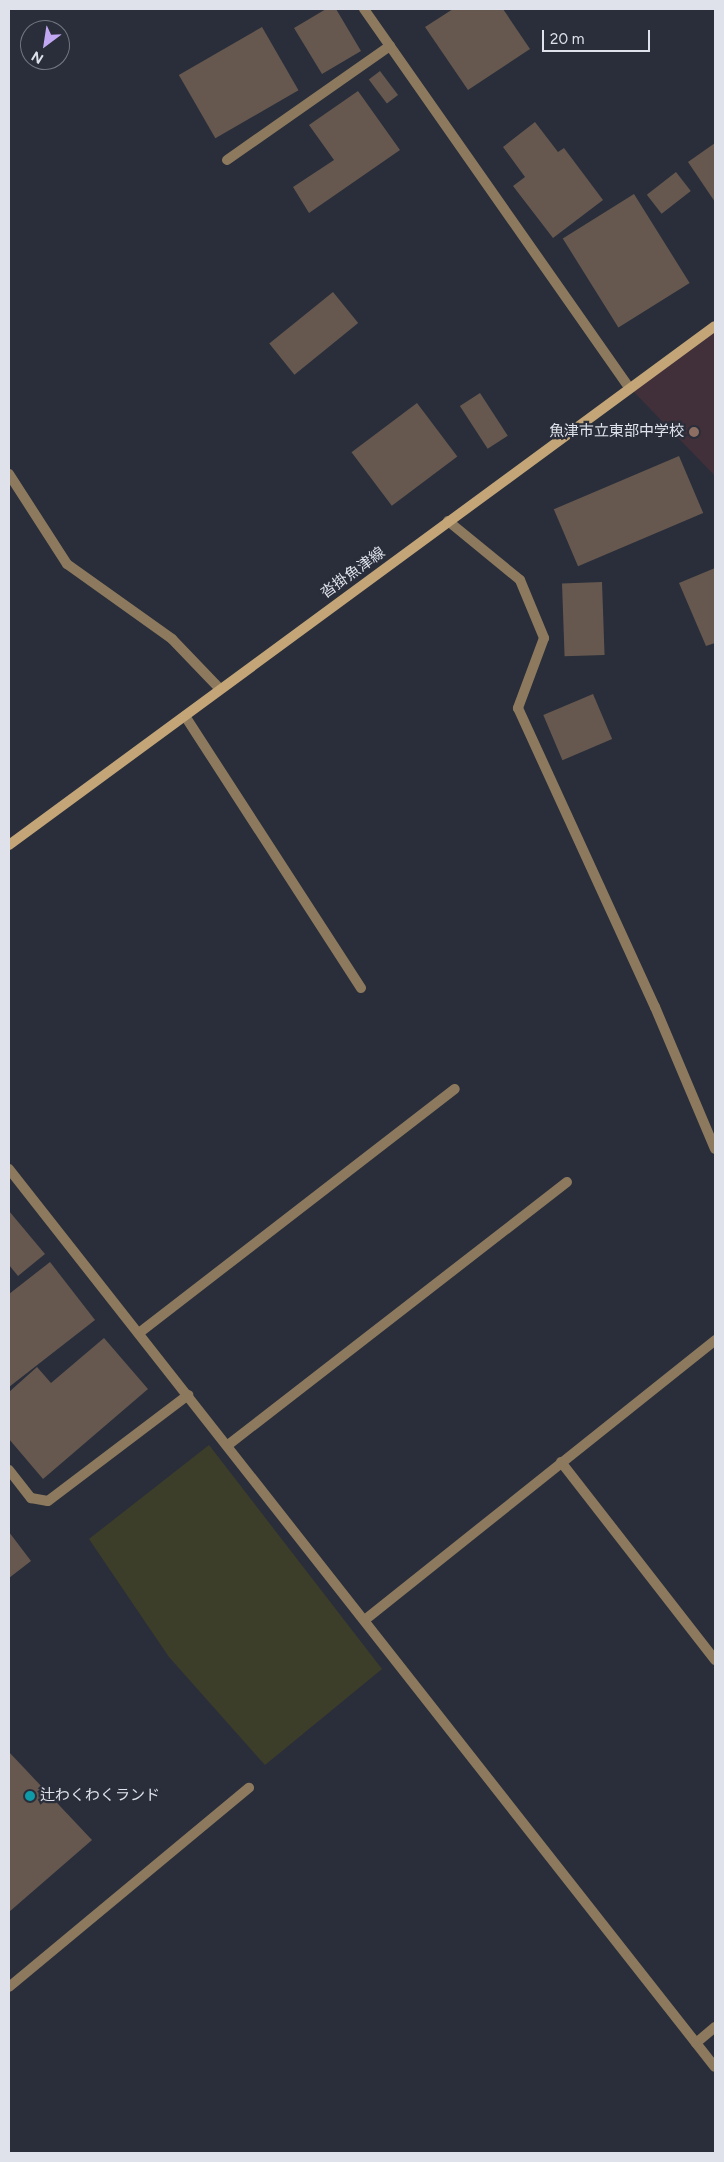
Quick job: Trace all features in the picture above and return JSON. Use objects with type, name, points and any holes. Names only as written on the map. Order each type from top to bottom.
[{"type":"main road","name":"沓掛魚津線","points":[[9,845],[628,387],[715,326]]},
{"type":"street","points":[[364,9],[628,387]]},
{"type":"street","points":[[227,160],[390,46]]},
{"type":"street","points":[[9,474],[67,564],[172,639],[220,689]]},
{"type":"street","points":[[448,521],[520,580],[544,638],[518,708],[656,1007],[715,1149]]},
{"type":"street","points":[[185,716],[361,988]]},
{"type":"street","points":[[139,1332],[455,1088]]},
{"type":"street","points":[[9,1169],[366,1619],[715,2067]]},
{"type":"street","points":[[228,1445],[567,1182]]},
{"type":"street","points":[[366,1619],[715,1340]]},
{"type":"street","points":[[9,1470],[31,1498],[48,1500],[188,1395]]},
{"type":"street","points":[[561,1462],[715,1660]]},
{"type":"street","points":[[9,1987],[249,1788]]},
{"type":"street","points":[[696,2043],[715,2027]]},
{"type":"shaded area","name":"魚津市立東部中学校","points":[[715,326],[715,476],[629,387]]},
{"type":"green space","points":[[209,1445],[382,1669],[265,1765],[169,1657],[89,1539]]},
{"type":"building","points":[[326,9],[336,9],[361,51],[322,74],[294,28]]},
{"type":"building","points":[[453,9],[503,9],[530,49],[468,90],[425,27]]},
{"type":"building","points":[[262,27],[298,90],[215,138],[179,75]]},
{"type":"building","points":[[380,71],[398,95],[387,103],[369,79]]},
{"type":"building","points":[[358,91],[400,150],[309,213],[293,187],[334,160],[309,125]]},
{"type":"building","points":[[535,122],[558,152],[564,148],[603,200],[553,238],[513,186],[525,177],[503,147]]},
{"type":"building","points":[[715,143],[715,202],[688,162]]},
{"type":"building","points":[[676,172],[691,191],[662,214],[647,195]]},
{"type":"building","points":[[634,194],[690,283],[618,328],[563,239]]},
{"type":"building","points":[[333,292],[358,323],[294,375],[269,344]]},
{"type":"building","points":[[480,393],[508,436],[488,449],[460,406]]},
{"type":"building","points":[[417,403],[457,457],[392,506],[352,452]]},
{"type":"building","points":[[679,456],[703,513],[578,566],[554,509]]},
{"type":"building","points":[[715,568],[715,643],[706,646],[679,583]]},
{"type":"building","points":[[602,582],[605,655],[565,656],[562,583]]},
{"type":"building","points":[[593,694],[612,739],[562,760],[543,715]]},
{"type":"building","points":[[9,1211],[45,1254],[18,1276],[9,1265]]},
{"type":"building","points":[[50,1262],[95,1320],[9,1387],[9,1294]]},
{"type":"building","points":[[104,1338],[148,1389],[43,1479],[9,1439],[9,1392],[37,1367],[51,1383]]},
{"type":"building","points":[[9,1532],[31,1561],[9,1578]]},
{"type":"building","name":"辻わくわくランド","points":[[9,1752],[92,1840],[9,1912]]},
{"type":"place","name":"魚津市立東部中学校","points":[[694,432]]},
{"type":"place","name":"辻わくわくランド","points":[[30,1796]]}]
